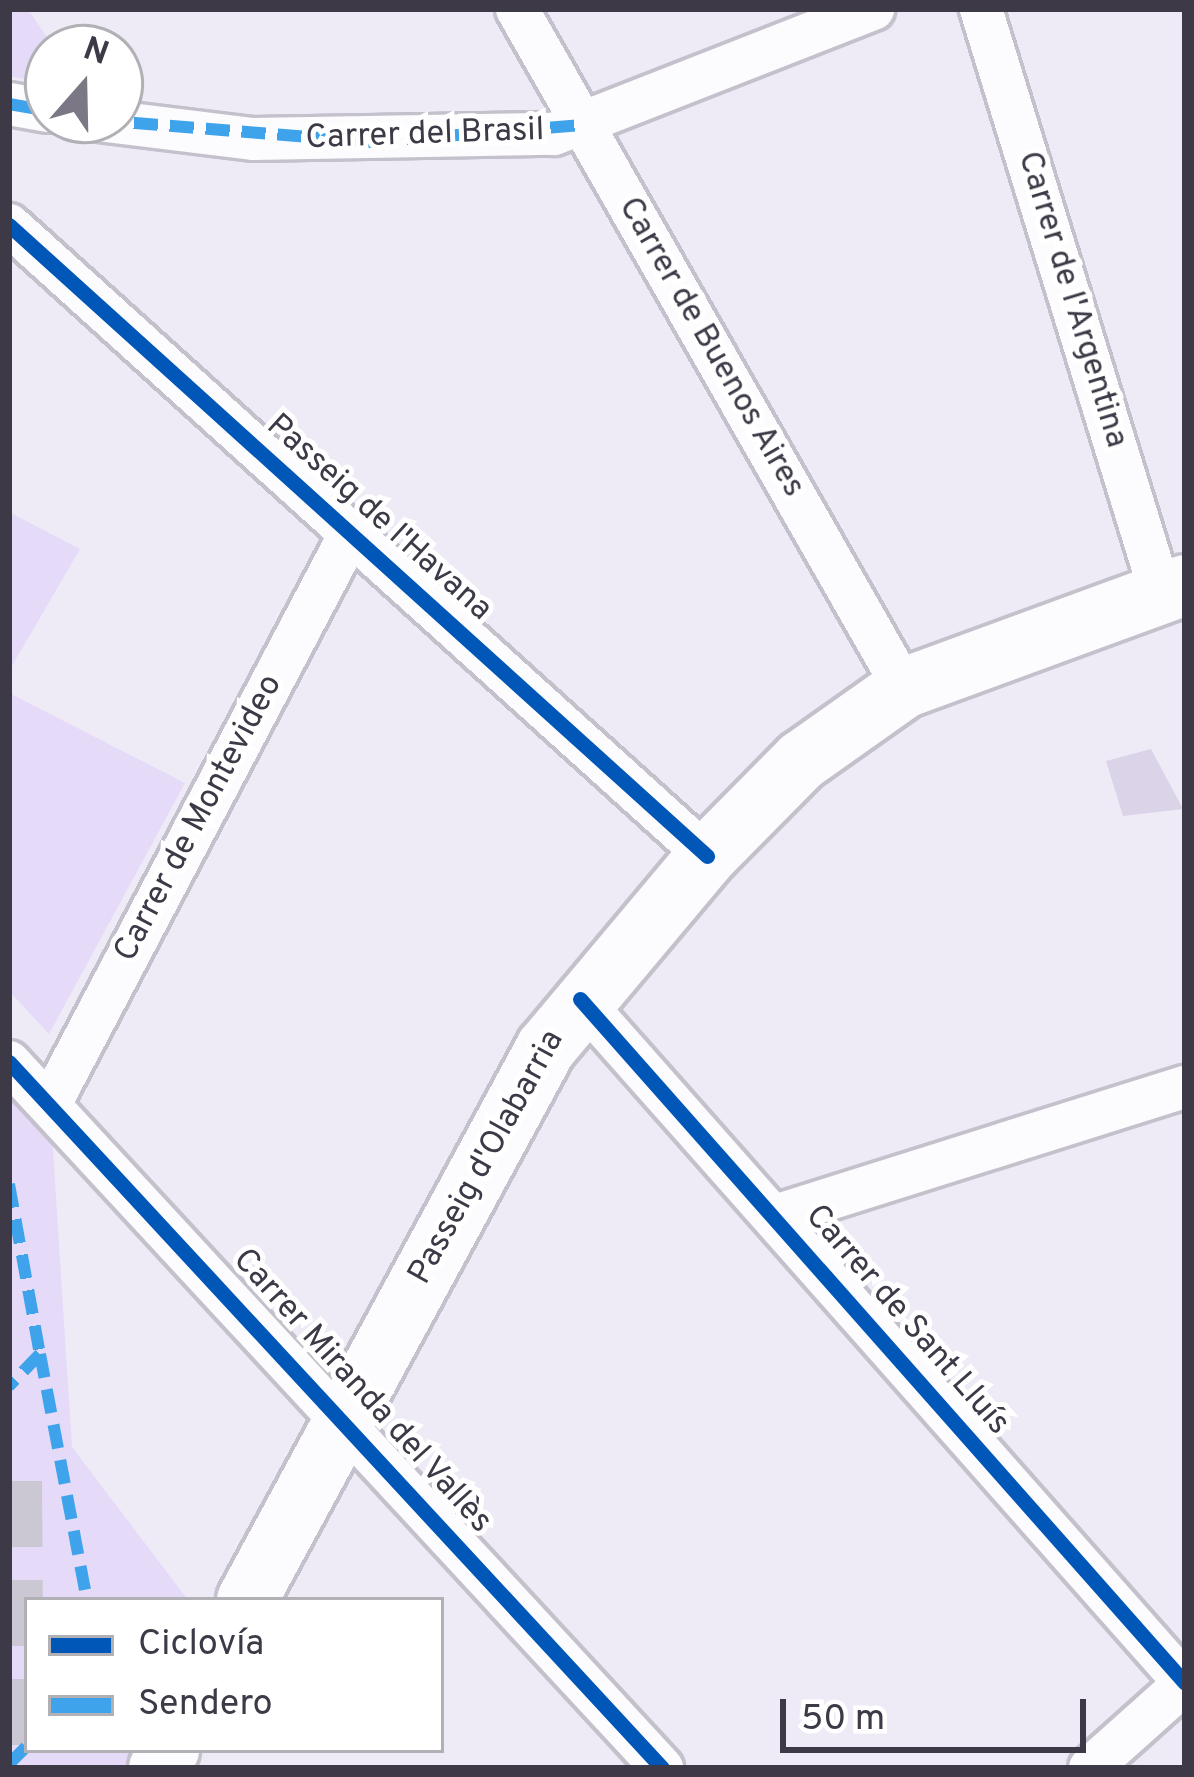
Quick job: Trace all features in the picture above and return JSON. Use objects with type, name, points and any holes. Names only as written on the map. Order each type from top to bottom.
[{"type":"main road","name":"Passeig d'Olabarria","points":[[249,1597],[580,999],[707,856],[801,761],[904,688],[1173,588]]},
{"type":"street","name":"Carrer de Buenos Aires","points":[[517,9],[904,688]]},
{"type":"street","name":"Carrer del Brasil","points":[[144,124],[371,142],[583,124],[873,9]]},
{"type":"street","name":"Carrer de l'Argentina","points":[[981,9],[1173,588]]},
{"type":"street","name":"Passeig de l'Havana","points":[[9,225],[707,856]]},
{"type":"street","name":"Carrer de Montevideo","points":[[50,1104],[350,534]]},
{"type":"street","name":"Carrer de Sant Lluís","points":[[580,999],[1185,1683]]},
{"type":"street","name":"Carrer Miranda del Vallès","points":[[9,1062],[346,1417],[662,1768]]},
{"type":"street","points":[[775,1216],[1185,1087]]},
{"type":"street","points":[[1090,1768],[1185,1683]]},
{"type":"shaded area","points":[[9,9],[28,9],[38,24],[24,24],[24,79],[9,76]]},
{"type":"shaded area","points":[[9,512],[80,549],[9,671]]},
{"type":"shaded area","points":[[9,693],[185,783],[49,1034],[9,991]]},
{"type":"shaded area","points":[[9,1062],[50,1104],[72,1447],[186,1597],[24,1597],[24,1753],[167,1753],[159,1768],[9,1768]]},
{"type":"building","points":[[1151,749],[1183,809],[1123,816],[1106,761]]},
{"type":"tunnel","points":[[9,1481],[11,1768]]},
{"type":"marked path","points":[[9,104],[24,107]]},
{"type":"marked path","points":[[144,124],[371,142],[582,125]]},
{"type":"marked path","points":[[9,1184],[40,1354],[9,1386]]},
{"type":"marked path","points":[[40,1354],[86,1597]]},
{"type":"marked path","points":[[9,1764],[24,1749]]},
{"type":"cycle path","points":[[9,225],[707,856]]},
{"type":"cycle path","points":[[580,999],[1185,1683]]},
{"type":"cycle path","points":[[9,1062],[662,1768]]}]
